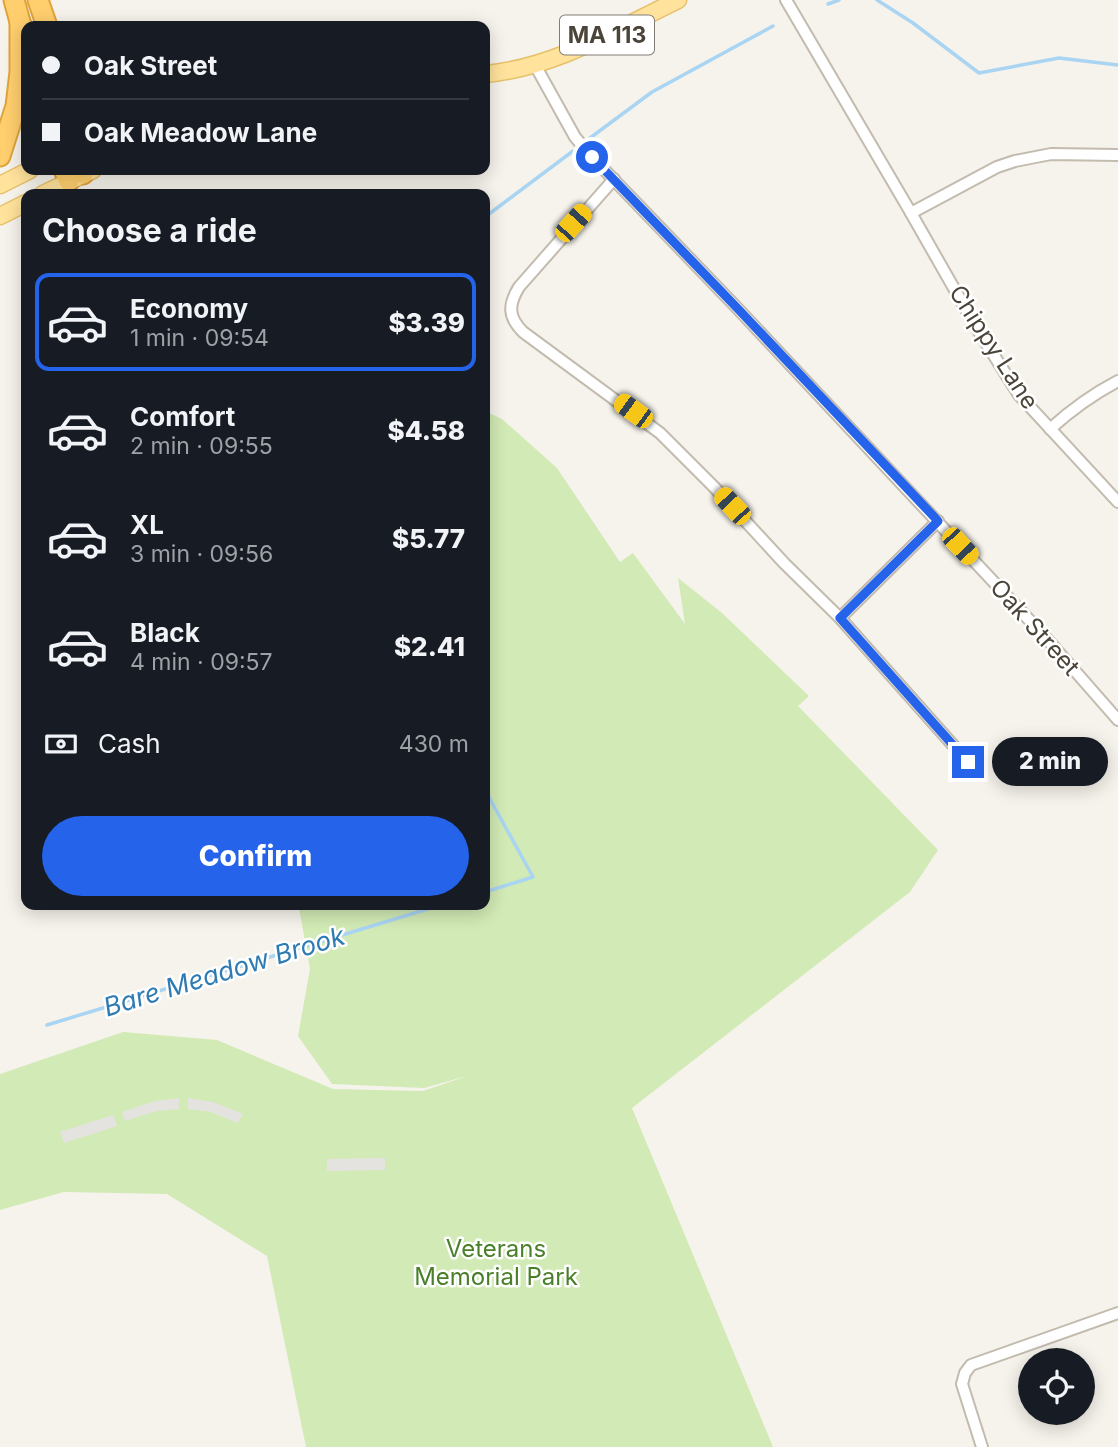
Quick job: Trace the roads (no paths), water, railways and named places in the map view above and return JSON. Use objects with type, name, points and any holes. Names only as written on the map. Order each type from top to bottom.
[{"type":"highway","points":[[15,0],[21,27]]},
{"type":"highway","points":[[38,0],[45,21]]},
{"type":"highway","points":[[0,156],[16,106],[20,72],[20,22]]},
{"type":"main road","name":"MA 113","points":[[490,73],[535,65],[589,44],[678,0]]},
{"type":"main road","points":[[0,185],[21,174]]},
{"type":"main road","points":[[51,189],[75,175]]},
{"type":"main road","points":[[0,216],[21,206]]},
{"type":"street","name":"Chippy Lane","points":[[786,0],[976,327],[1019,395],[1118,502]]},
{"type":"street","name":"Oak Street","points":[[535,65],[575,136],[938,521],[1118,720]]},
{"type":"street","points":[[911,213],[997,167],[1015,161],[1051,154],[1118,155]]},
{"type":"street","points":[[614,179],[519,287],[511,308],[514,323],[660,433],[840,618],[968,762]]},
{"type":"street","points":[[1051,429],[1072,410],[1118,381]]},
{"type":"street","points":[[840,618],[938,521]]},
{"type":"street","points":[[982,1447],[962,1384],[971,1365],[1118,1313]]},
{"type":"waterway","name":"Bare Meadow Brook","points":[[828,4],[839,0]]},
{"type":"waterway","name":"Bare Meadow Brook","points":[[877,0],[913,23],[979,73],[1059,58],[1118,65]]},
{"type":"waterway","name":"Bare Meadow Brook","points":[[590,138],[652,92],[773,26]]},
{"type":"waterway","name":"Bare Meadow Brook","points":[[490,213],[573,151]]},
{"type":"waterway","name":"Bare Meadow Brook","points":[[490,799],[533,877],[490,890]]},
{"type":"waterway","name":"Bare Meadow Brook","points":[[47,1025],[425,910]]},
{"type":"park label","name":"Veterans Memorial Park","points":[[496,1262]]}]
